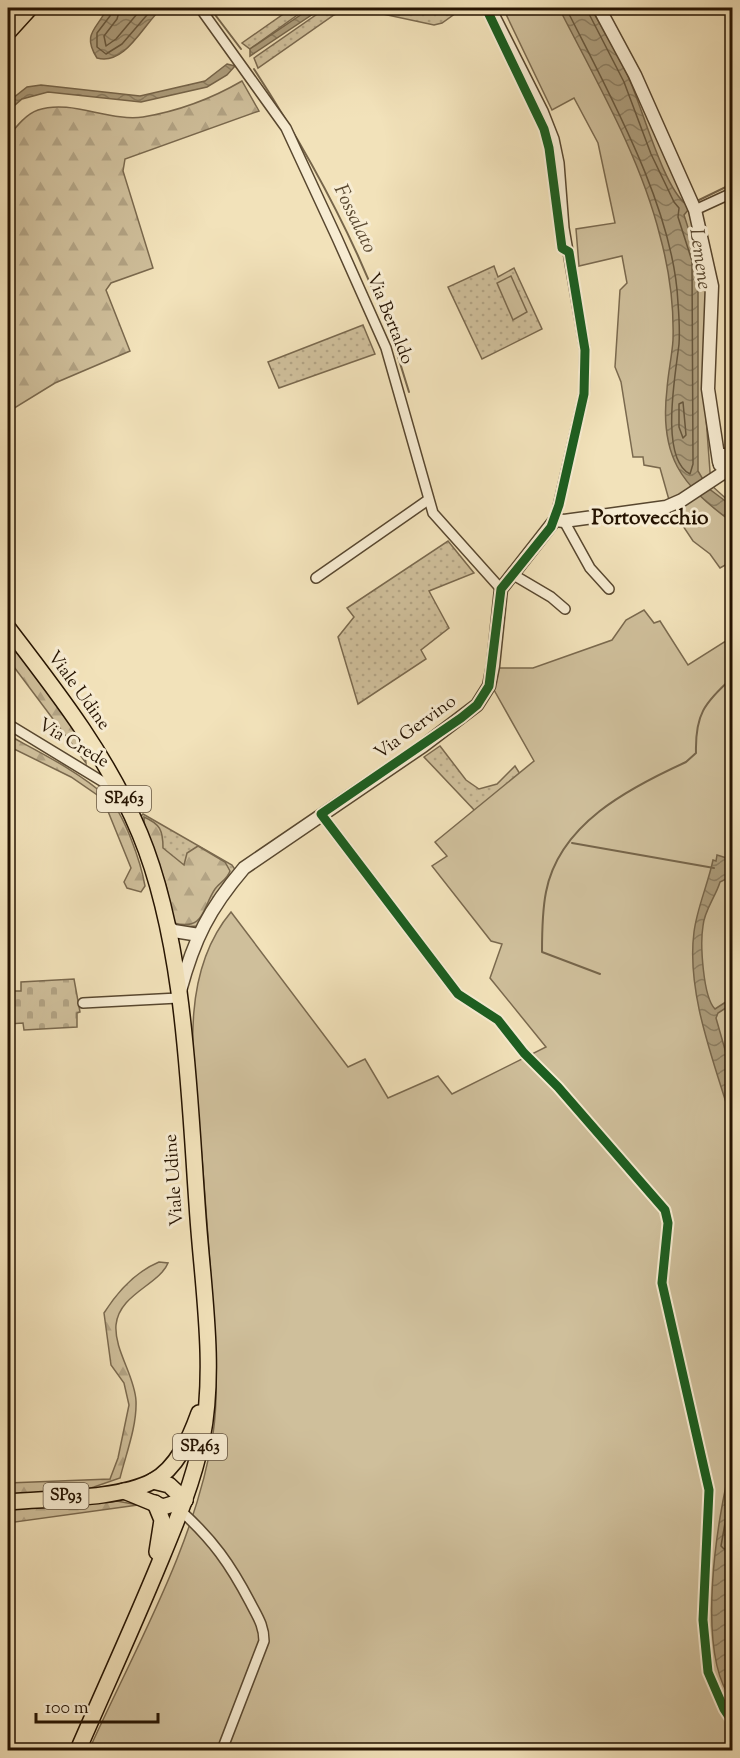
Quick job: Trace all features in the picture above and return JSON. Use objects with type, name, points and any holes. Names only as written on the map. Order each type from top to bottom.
[{"type":"highway","points":[[8,30],[28,8]]},
{"type":"main road","name":"Viale Udine","points":[[8,628],[70,709],[121,792],[141,836],[167,926],[186,1063],[207,1339],[206,1394],[202,1437],[183,1506],[78,1750]]},
{"type":"main road","name":"SP93","points":[[8,1502],[124,1491],[153,1481],[166,1471],[178,1456],[192,1431],[206,1394]]},
{"type":"main road","points":[[153,1481],[169,1485],[183,1506]]},
{"type":"main road","name":"SP93","points":[[124,1491],[163,1506],[183,1506]]},
{"type":"main road","points":[[146,1596],[162,1520],[155,1503]]},
{"type":"street","name":"Via Bertaldo","points":[[200,8],[286,128],[299,154],[386,348],[433,513],[498,587]]},
{"type":"street","points":[[491,8],[543,111],[554,139],[585,350],[584,394],[559,521],[498,587]]},
{"type":"street","points":[[559,521],[666,507],[694,493],[728,464],[716,440],[708,389],[712,286],[693,205],[636,75],[599,8]]},
{"type":"street","points":[[693,205],[732,193]]},
{"type":"street","points":[[316,578],[428,500]]},
{"type":"street","points":[[559,521],[590,568],[609,589]]},
{"type":"street","points":[[512,574],[551,597],[565,609]]},
{"type":"street","name":"Via Gervino","points":[[178,998],[199,935],[221,895],[244,868],[423,746],[477,705],[489,686],[493,666],[498,587]]},
{"type":"street","name":"Via Crede","points":[[8,724],[121,792]]},
{"type":"street","points":[[321,814],[458,994]]},
{"type":"street","points":[[167,926],[174,931],[199,935]]},
{"type":"street","points":[[83,1004],[178,998]]},
{"type":"street","points":[[183,1506],[226,1558],[264,1627],[264,1641],[222,1750]]},
{"type":"green space","points":[[292,8],[307,8],[250,49],[242,43]]},
{"type":"green space","points":[[326,8],[349,8],[334,15],[258,68],[254,58]]},
{"type":"green space","points":[[355,8],[463,8],[442,23],[434,25]]},
{"type":"green space","points":[[503,8],[597,8],[691,209],[707,284],[704,390],[711,485],[732,504],[732,572],[727,564],[720,568],[710,554],[693,541],[679,520],[683,517],[669,500],[660,468],[644,465],[643,457],[633,457],[621,382],[615,367],[620,290],[627,283],[622,256],[579,266],[576,229],[615,223],[598,143],[574,98],[552,110]]},
{"type":"green space","points":[[242,81],[259,111],[125,159],[123,171],[153,268],[111,283],[106,290],[130,351],[55,383],[8,412],[8,137],[25,118],[38,110],[64,107],[130,118],[143,117],[194,104]]},
{"type":"green space","points":[[494,266],[498,277],[514,268],[542,329],[482,359],[448,287]]},
{"type":"green space","points":[[511,276],[527,312],[513,320],[497,283]]},
{"type":"green space","points":[[363,325],[375,354],[279,388],[268,362]]},
{"type":"green space","points":[[448,541],[474,573],[429,591],[449,628],[421,650],[426,659],[358,704],[338,637],[354,617],[347,608]]},
{"type":"green space","points":[[644,610],[654,623],[660,621],[688,665],[732,637],[732,1750],[89,1750],[162,1596],[178,1556],[205,1475],[213,1434],[216,1388],[212,1293],[193,1063],[193,1030],[195,998],[202,967],[213,939],[231,912],[348,1067],[365,1059],[388,1098],[438,1076],[452,1094],[546,1047],[490,978],[502,944],[491,941],[432,866],[447,856],[435,842],[534,761],[494,690],[499,668],[533,668],[612,640],[626,620]]},
{"type":"green space","points":[[8,641],[66,717],[83,749],[86,763],[8,659]]},
{"type":"green space","points":[[8,735],[72,771],[96,788],[113,804],[131,838],[140,864],[145,886],[141,892],[127,888],[124,882],[131,868],[103,799],[71,777],[8,746]]},
{"type":"green space","points":[[440,746],[466,780],[479,789],[497,784],[515,766],[549,820],[529,868],[424,757]]},
{"type":"green space","points":[[143,814],[232,865],[236,871],[197,926],[180,927],[174,923],[140,817]]},
{"type":"green space","points":[[144,817],[160,828],[163,848],[184,865],[187,853],[198,846],[225,862],[230,871],[215,889],[201,916],[192,924],[174,923],[166,886],[149,843]]},
{"type":"green space","points":[[74,979],[80,1012],[77,1013],[77,1027],[24,1030],[23,1023],[8,1024],[8,991],[21,991],[21,982]]},
{"type":"green space","points":[[159,1262],[168,1263],[156,1278],[124,1305],[116,1325],[118,1344],[132,1382],[136,1401],[133,1430],[120,1478],[91,1488],[8,1495],[8,1483],[110,1479],[118,1458],[129,1405],[124,1383],[111,1365],[104,1313],[128,1283],[142,1271]]},
{"type":"green space","points":[[117,1501],[138,1505],[8,1523],[8,1510]]},
{"type":"water","points":[[107,8],[161,9],[125,50],[107,59],[97,58],[92,50],[91,37]]},
{"type":"water","points":[[311,8],[322,8],[250,56],[250,49]]},
{"type":"water","points":[[559,8],[591,8],[626,72],[670,183],[687,205],[688,210],[684,215],[698,259],[698,471],[708,488],[732,506],[732,522],[699,495],[677,467],[671,451],[665,412],[673,340],[673,314],[663,249],[651,206],[629,148]]},
{"type":"water","points":[[227,64],[235,66],[227,75],[207,87],[141,102],[48,92],[22,99],[8,111],[8,102],[27,87],[41,85],[140,96],[205,81]]},
{"type":"water","points":[[717,855],[730,859],[728,878],[720,882],[704,920],[702,957],[705,982],[715,1009],[732,998],[732,1004],[718,1013],[716,1018],[732,1074],[732,1122],[710,1053],[694,980],[694,932],[713,860],[716,861]]},
{"type":"water","points":[[732,1461],[732,1529],[726,1582],[732,1700],[721,1678],[714,1651],[712,1583],[720,1515]]},
{"type":"waterway","name":"Fossalato","points":[[210,8],[241,49]]},
{"type":"waterway","name":"Fossalato","points":[[254,69],[301,145],[344,225],[380,307],[409,392]]},
{"type":"waterway","points":[[697,201],[732,184]]},
{"type":"waterway","name":"Portovecchio","points":[[600,974],[542,952],[542,922],[546,892],[553,868],[565,847],[600,811],[642,784],[686,762],[696,753],[697,729],[703,711],[714,695],[732,678]]},
{"type":"waterway","points":[[572,843],[714,868]]},
{"type":"cycle path","points":[[486,8],[544,129],[549,148],[562,248],[569,252],[585,350],[584,394],[559,505],[551,527],[501,589],[489,686],[477,705],[461,718],[321,814],[458,994],[498,1020],[524,1053],[558,1087],[665,1210],[668,1223],[662,1283],[709,1490],[703,1620],[708,1672],[724,1709],[732,1721]]},
{"type":"district","name":"Portovecchio","points":[[650,519]]},
{"type":"water label","name":"Lemene","points":[[699,259]]}]
